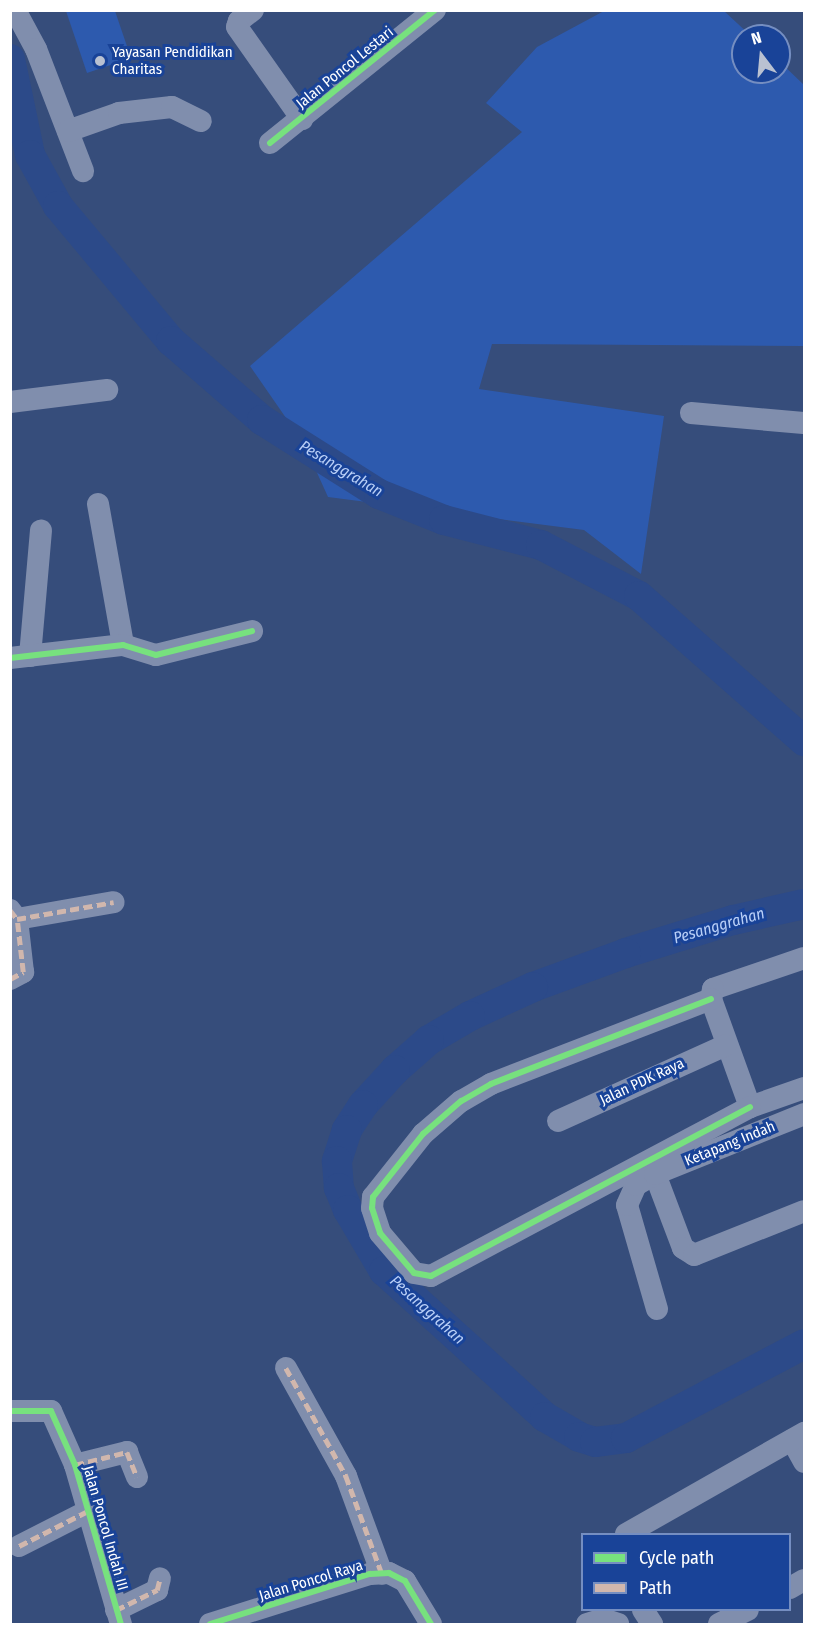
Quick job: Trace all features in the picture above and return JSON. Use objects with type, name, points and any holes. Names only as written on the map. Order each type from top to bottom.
[{"type":"street","points":[[15,10],[36,49],[83,171]]},
{"type":"street","points":[[253,10],[239,21],[237,27],[302,119]]},
{"type":"street","name":"Jalan Poncol Lestari","points":[[270,143],[435,10]]},
{"type":"street","points":[[68,131],[119,113],[172,107],[201,121]]},
{"type":"street","points":[[10,402],[107,390]]},
{"type":"street","points":[[691,413],[804,423]]},
{"type":"street","points":[[98,504],[123,645]]},
{"type":"street","points":[[42,530],[20,657],[123,645],[156,655],[252,631]]},
{"type":"street","points":[[10,980],[23,972],[14,915],[114,902]]},
{"type":"street","points":[[750,1107],[711,999],[713,989],[804,958]]},
{"type":"street","points":[[711,999],[491,1084],[461,1101],[423,1134],[373,1197],[372,1208],[380,1233],[414,1273],[431,1276],[750,1107],[804,1088]]},
{"type":"street","name":"Jalan PDK Raya","points":[[558,1121],[726,1045]]},
{"type":"street","name":"Ketapang Indah","points":[[657,1309],[627,1205],[636,1185],[655,1174],[804,1114]]},
{"type":"street","points":[[655,1174],[683,1248],[694,1255],[804,1211]]},
{"type":"street","points":[[286,1368],[338,1459],[382,1574]]},
{"type":"street","name":"Jalan Poncol Indah III","points":[[10,1411],[51,1411],[75,1466],[86,1512],[118,1617]]},
{"type":"street","points":[[628,1533],[798,1436],[804,1462]]},
{"type":"street","points":[[75,1466],[127,1452],[137,1477]]},
{"type":"street","points":[[19,1546],[86,1512]]},
{"type":"street","name":"Jalan Poncol Raya","points":[[210,1624],[382,1574],[405,1581],[431,1624]]},
{"type":"street","points":[[118,1617],[157,1590],[160,1578]]},
{"type":"street","points":[[644,1611],[652,1624]]},
{"type":"street","points":[[719,1624],[746,1611]]},
{"type":"street","points":[[587,1624],[603,1619],[618,1624]]},
{"type":"shaded area","points":[[66,11],[115,11],[131,58],[87,73]]},
{"type":"shaded area","points":[[604,11],[724,11],[738,24],[731,24],[731,84],[791,84],[791,73],[804,85],[804,346],[492,344],[479,389],[664,416],[641,574],[584,530],[328,497],[304,444],[250,366],[522,132],[486,103],[537,47]]},
{"type":"waterway","name":"Pesanggrahan","points":[[10,59],[30,155],[58,206],[171,341],[262,420],[379,494],[444,520],[541,545],[639,596],[804,741]]},
{"type":"waterway","name":"Pesanggrahan","points":[[804,904],[733,920],[626,953],[533,987],[470,1016],[429,1040],[395,1070],[363,1105],[347,1130],[337,1161],[339,1188],[348,1210],[384,1271],[545,1417],[579,1437],[595,1442],[626,1438],[804,1344]]},
{"type":"marked path","points":[[10,910],[17,919],[114,902]]},
{"type":"marked path","points":[[10,979],[23,972],[17,919]]},
{"type":"marked path","points":[[286,1368],[346,1476],[382,1574]]},
{"type":"marked path","points":[[75,1465],[127,1452],[137,1477]]},
{"type":"marked path","points":[[19,1546],[86,1512]]},
{"type":"marked path","points":[[116,1610],[157,1590],[160,1578]]},
{"type":"cycle path","points":[[270,143],[435,10]]},
{"type":"cycle path","points":[[10,658],[123,645],[156,655],[252,631]]},
{"type":"cycle path","points":[[711,999],[491,1084],[461,1101],[423,1134],[373,1197],[372,1208],[380,1233],[414,1273],[431,1276],[750,1107]]},
{"type":"cycle path","points":[[10,1411],[51,1411],[75,1465],[121,1624]]},
{"type":"cycle path","points":[[210,1624],[370,1574],[389,1573],[405,1581],[431,1624]]},
{"type":"place","name":"Yayasan Pendidikan Charitas","points":[[100,61]]}]
